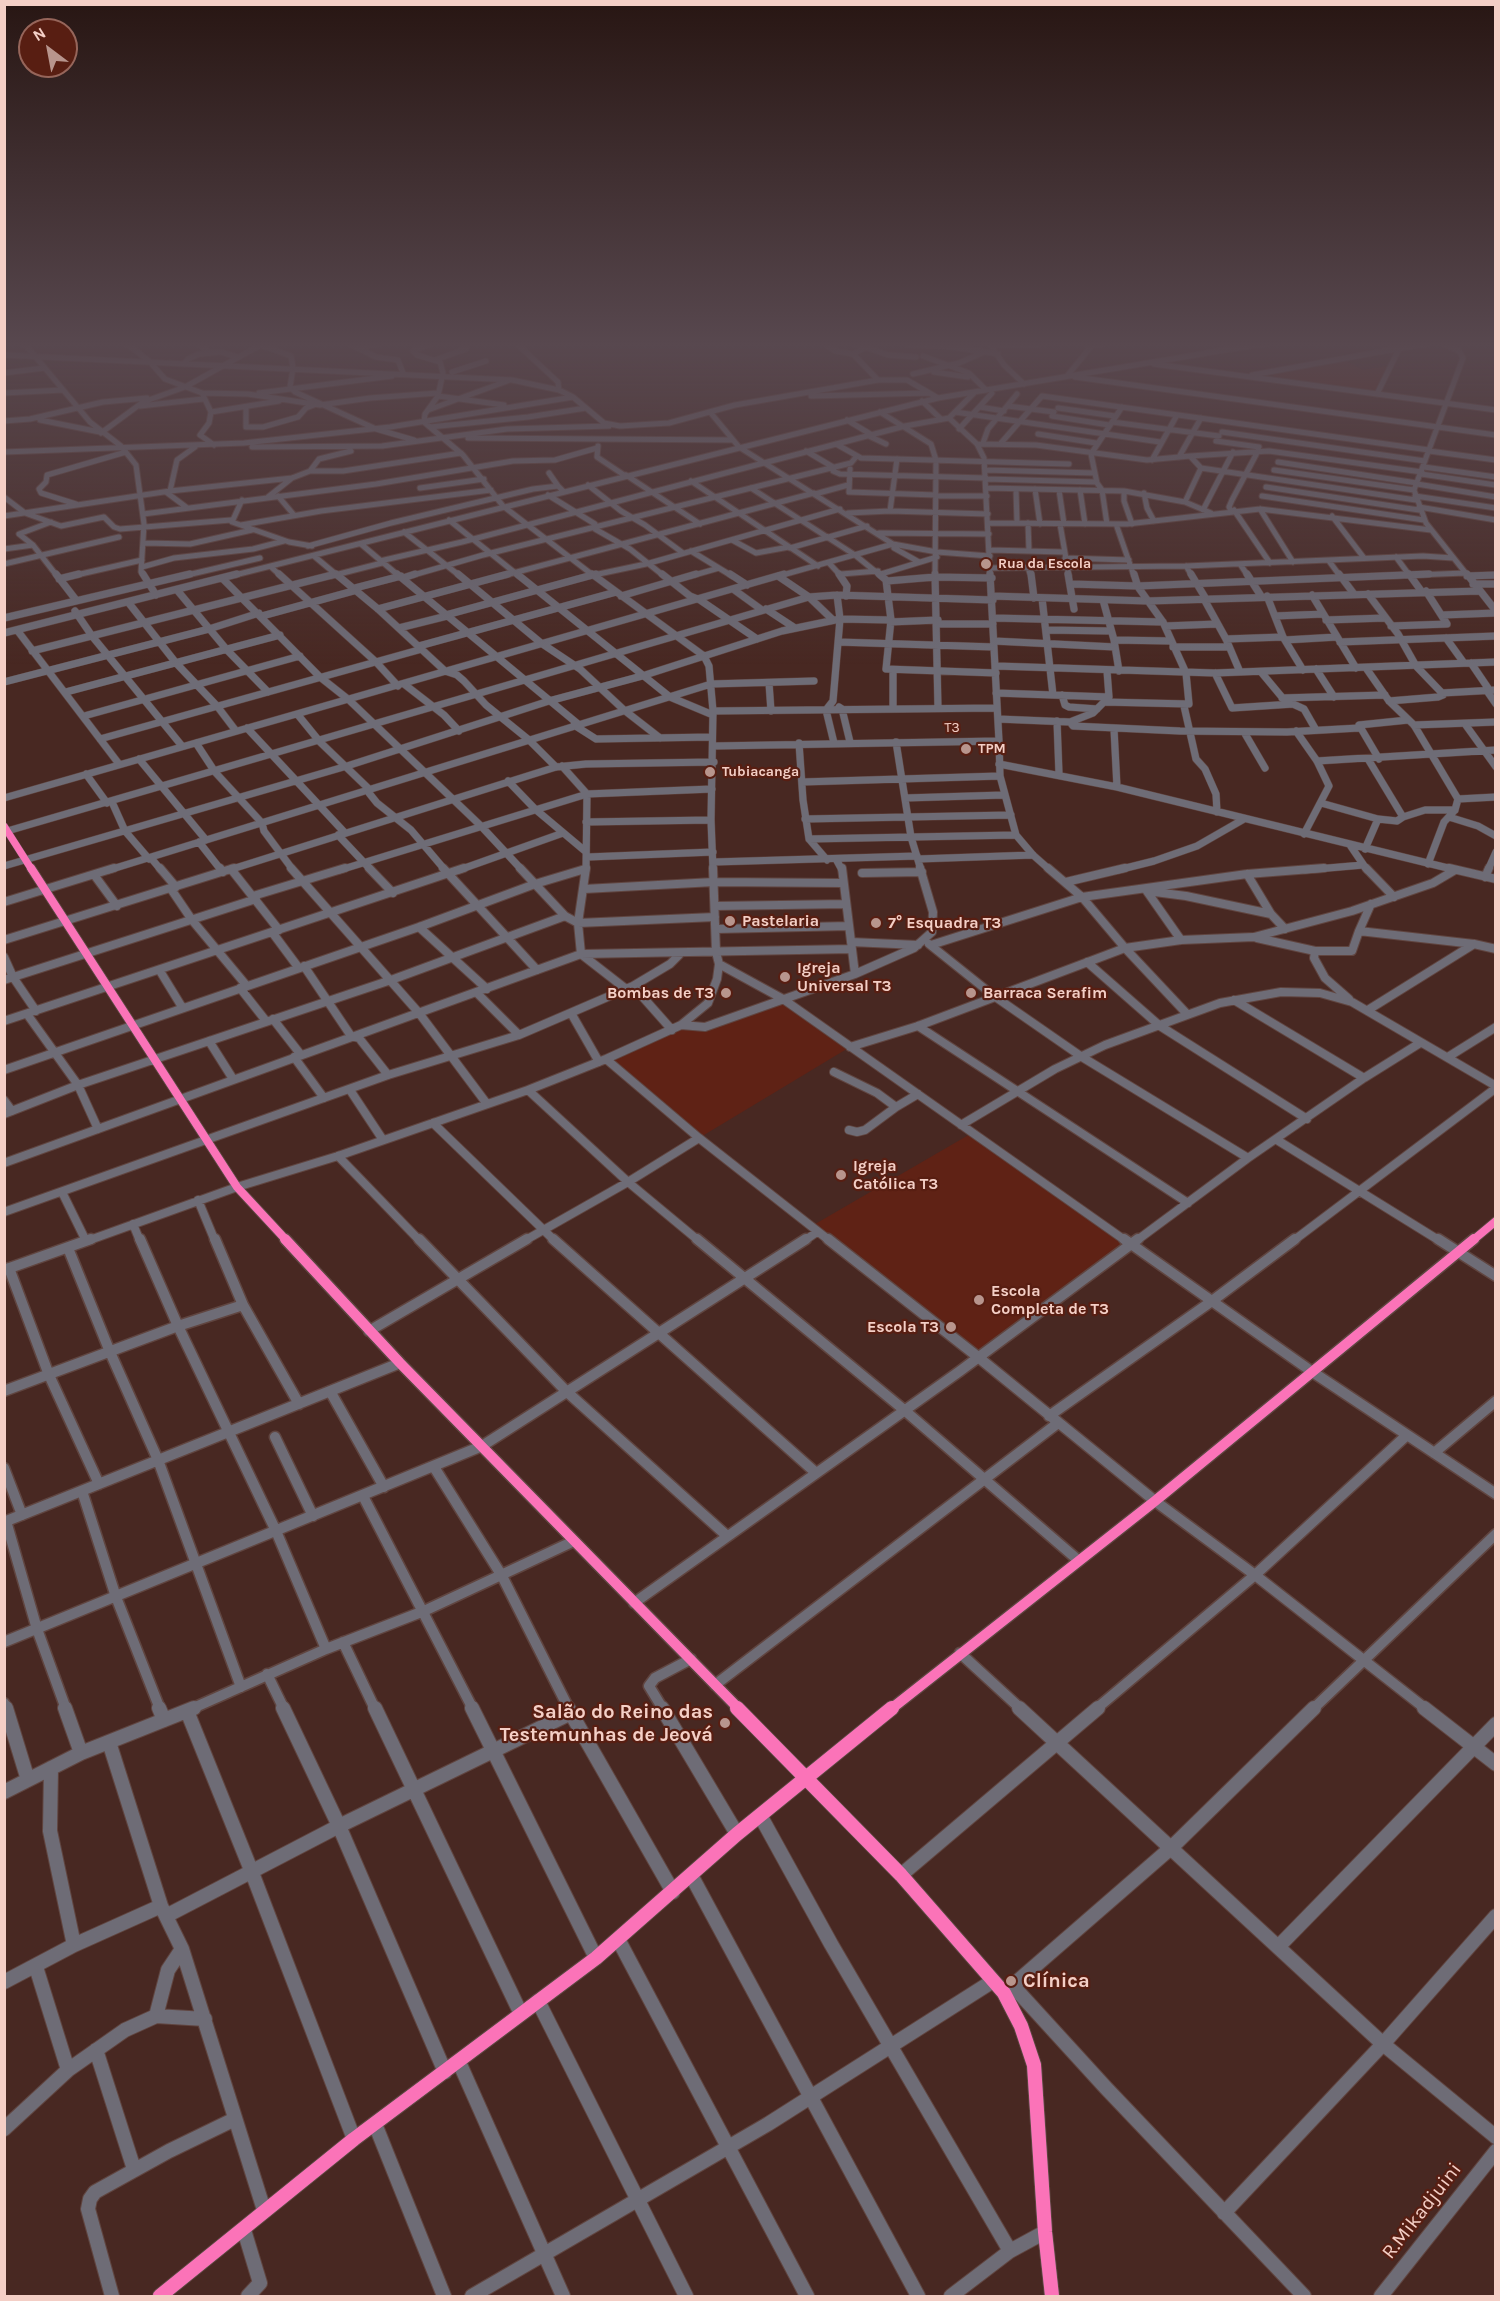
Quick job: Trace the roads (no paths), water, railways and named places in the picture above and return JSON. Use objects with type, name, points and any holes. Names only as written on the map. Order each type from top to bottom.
[{"type":"street","points":[[4,452],[68,450]]},
{"type":"street","points":[[78,505],[41,494],[39,489],[46,482],[47,475],[119,450]]},
{"type":"street","points":[[124,450],[136,465],[143,514],[144,578],[156,595]]},
{"type":"street","points":[[168,491],[177,460],[188,450]]},
{"type":"street","points":[[310,471],[320,459],[357,450]]},
{"type":"street","points":[[99,1484],[49,1375],[7,1269],[198,1200],[338,1156],[528,1090],[603,1060],[681,1026],[708,1003],[717,979],[719,964],[716,952],[711,820],[714,747],[709,666],[704,656],[593,576],[503,506],[495,498],[484,479],[458,450]]},
{"type":"street","points":[[143,514],[416,479],[476,470],[513,460],[555,460],[588,450]]},
{"type":"street","points":[[597,450],[597,457],[699,524]]},
{"type":"street","points":[[308,546],[534,489],[561,489],[588,485],[725,450]]},
{"type":"street","points":[[744,450],[867,525],[891,545],[919,562]]},
{"type":"street","points":[[846,450],[856,457],[984,461],[1040,457],[1069,464]]},
{"type":"street","points":[[934,450],[936,460],[937,554],[935,577],[938,598],[936,646],[938,708]]},
{"type":"street","points":[[982,450],[992,578],[1000,776],[1016,836],[1033,855],[1082,897],[1125,948],[1187,1014]]},
{"type":"street","points":[[1036,450],[1040,457],[1044,490]]},
{"type":"street","points":[[1068,450],[1152,460],[1253,450]]},
{"type":"street","points":[[1093,450],[1091,454],[1096,482],[1102,490],[1107,524]]},
{"type":"street","points":[[1152,460],[1156,450]]},
{"type":"street","points":[[1179,457],[1183,450]]},
{"type":"street","points":[[1209,454],[1211,450]]},
{"type":"street","points":[[1258,450],[1229,507],[1270,563]]},
{"type":"street","points":[[1261,450],[1355,464],[1423,468],[1496,477]]},
{"type":"street","points":[[1348,450],[1496,485]]},
{"type":"street","points":[[1429,450],[1416,491],[1419,509],[1431,530],[1449,550],[1473,584],[1492,603],[1496,612],[1442,615]]},
{"type":"street","points":[[1431,450],[1494,460],[1486,483]]},
{"type":"street","points":[[32,651],[338,574],[806,451],[832,467],[838,474],[1096,482]]},
{"type":"street","points":[[1203,510],[1225,472],[1233,452]]},
{"type":"street","points":[[1339,517],[1357,474],[1355,464],[1358,452]]},
{"type":"street","points":[[4,516],[168,491],[292,478],[310,471],[343,471],[461,453]]},
{"type":"street","points":[[1258,509],[1269,479],[1283,453]]},
{"type":"street","points":[[1191,456],[1201,468],[1351,491],[1472,493],[1496,497]]},
{"type":"street","points":[[856,457],[851,463],[848,475],[849,492],[987,496]]},
{"type":"street","points":[[890,511],[892,476],[897,459]]},
{"type":"street","points":[[1278,462],[1357,474],[1469,504],[1496,508]]},
{"type":"street","points":[[4,682],[310,604],[356,589],[447,565],[851,463]]},
{"type":"street","points":[[1185,502],[1201,468]]},
{"type":"street","points":[[985,470],[1095,473]]},
{"type":"street","points":[[1274,470],[1416,491]]},
{"type":"street","points":[[549,473],[561,489]]},
{"type":"street","points":[[268,497],[292,478]]},
{"type":"street","points":[[416,479],[425,499]]},
{"type":"street","points":[[420,488],[484,479]]},
{"type":"street","points":[[691,481],[818,566]]},
{"type":"street","points":[[588,485],[683,553]]},
{"type":"street","points":[[378,609],[848,485]]},
{"type":"street","points":[[1266,487],[1496,520]]},
{"type":"street","points":[[986,488],[1144,493],[1166,501],[1185,502],[1211,513]]},
{"type":"street","points":[[4,633],[361,544],[548,495],[561,489]]},
{"type":"street","points":[[751,489],[855,555],[880,572],[887,580],[891,621],[885,667],[893,670],[1052,669],[1215,673],[1496,662]]},
{"type":"street","points":[[1016,489],[1017,523]]},
{"type":"street","points":[[1035,489],[1040,524]]},
{"type":"street","points":[[241,525],[294,515],[491,490]]},
{"type":"street","points":[[1059,490],[1064,555],[1074,609]]},
{"type":"street","points":[[1080,490],[1085,524]]},
{"type":"street","points":[[168,491],[186,507]]},
{"type":"street","points":[[1124,491],[1126,508],[1132,524]]},
{"type":"street","points":[[1144,493],[1147,508],[1154,521]]},
{"type":"street","points":[[1465,516],[1472,493]]},
{"type":"street","points":[[548,495],[595,525],[595,529],[630,549],[690,597],[700,600],[757,639]]},
{"type":"street","points":[[4,496],[25,513],[61,526],[104,517],[115,529],[144,529],[231,520],[284,541],[327,552]]},
{"type":"street","points":[[278,496],[294,515]]},
{"type":"street","points":[[1262,496],[1424,520]]},
{"type":"street","points":[[231,520],[242,500]]},
{"type":"street","points":[[408,531],[409,502]]},
{"type":"street","points":[[399,628],[537,590],[646,564],[840,509]]},
{"type":"street","points":[[1258,509],[1293,562]]},
{"type":"street","points":[[988,523],[1132,524],[1232,510],[1258,509],[1332,516],[1431,530]]},
{"type":"street","points":[[848,513],[890,511],[988,514]]},
{"type":"street","points":[[915,532],[916,513]]},
{"type":"street","points":[[1332,516],[1364,558]]},
{"type":"street","points":[[449,520],[670,697],[713,713],[893,708],[997,708]]},
{"type":"street","points":[[51,522],[20,533],[76,600]]},
{"type":"street","points":[[1028,523],[1029,551]]},
{"type":"street","points":[[996,693],[1062,695],[1184,706],[1189,704],[1186,673],[1164,624],[1138,586],[1116,524]]},
{"type":"street","points":[[732,540],[756,553],[789,547],[867,525]]},
{"type":"street","points":[[144,543],[190,544],[252,530]]},
{"type":"street","points":[[408,531],[426,551],[447,565],[541,643],[600,686],[624,710],[660,738]]},
{"type":"street","points":[[879,533],[989,534]]},
{"type":"street","points":[[4,564],[119,537]]},
{"type":"street","points":[[58,579],[174,558],[253,549],[284,541]]},
{"type":"street","points":[[361,544],[425,595],[465,632],[497,655],[576,725],[596,739],[712,737]]},
{"type":"street","points":[[4,798],[298,715],[497,655],[891,545],[937,554],[1029,551],[1130,563],[1186,566],[1396,557],[1449,550]]},
{"type":"street","points":[[4,549],[33,546]]},
{"type":"street","points":[[691,551],[747,585]]},
{"type":"street","points":[[841,574],[880,572],[919,562],[937,554]]},
{"type":"street","points":[[1423,555],[1453,558]]},
{"type":"street","points":[[314,556],[356,589],[446,671],[457,675],[587,794],[587,854],[578,923],[581,954],[629,988],[672,1030]]},
{"type":"street","points":[[1391,626],[1439,626],[1448,623],[1396,557]]},
{"type":"street","points":[[4,618],[260,558]]},
{"type":"street","points":[[1329,561],[1354,594]]},
{"type":"street","points":[[830,563],[841,574],[847,586],[846,596]]},
{"type":"street","points":[[991,568],[1068,568],[1130,563]]},
{"type":"street","points":[[1240,564],[1250,582],[1264,596],[1284,638],[1303,670]]},
{"type":"street","points":[[1186,566],[1226,639],[1240,672]]},
{"type":"street","points":[[270,567],[401,685],[432,707],[459,731]]},
{"type":"street","points":[[100,739],[376,662],[465,632],[719,568]]},
{"type":"street","points":[[1028,568],[1031,573],[1034,598]]},
{"type":"street","points":[[1071,584],[1138,586],[1496,575]]},
{"type":"street","points":[[778,576],[836,619]]},
{"type":"street","points":[[887,580],[935,577],[992,578]]},
{"type":"street","points":[[223,579],[320,677],[349,700],[481,826],[565,916],[578,923],[715,917]]},
{"type":"street","points":[[1473,584],[1496,584]]},
{"type":"street","points":[[733,589],[795,628]]},
{"type":"street","points":[[177,590],[227,650],[268,692]]},
{"type":"street","points":[[1304,2296],[1106,2088],[1008,1989],[993,1981],[901,1875],[369,1331],[237,1187],[28,860],[6,830],[161,788],[374,726],[571,665],[809,597],[837,595],[1148,601],[1479,591]]},
{"type":"street","points":[[1368,594],[1416,666],[1442,693],[1491,691]]},
{"type":"street","points":[[826,710],[833,701],[838,642],[837,595]]},
{"type":"street","points":[[1312,595],[1356,668]]},
{"type":"street","points":[[1042,598],[1052,669],[1053,695]]},
{"type":"street","points":[[1103,600],[1115,643],[1119,671]]},
{"type":"street","points":[[128,602],[176,663],[217,706],[236,731]]},
{"type":"street","points":[[67,603],[182,746]]},
{"type":"street","points":[[1275,615],[1385,618]]},
{"type":"street","points":[[4,866],[347,766],[549,701],[642,676],[757,639],[836,619],[1217,624]]},
{"type":"street","points":[[1439,626],[1491,691],[1496,704]]},
{"type":"street","points":[[17,630],[119,764]]},
{"type":"street","points":[[1046,630],[1111,631]]},
{"type":"street","points":[[66,692],[280,635]]},
{"type":"street","points":[[1226,639],[1400,640],[1496,636]]},
{"type":"street","points":[[838,642],[936,646],[1048,643],[1229,646]]},
{"type":"street","points":[[84,716],[246,669],[256,670],[300,656]]},
{"type":"street","points":[[1366,668],[1387,698],[1411,723],[1458,799],[1455,810],[1444,822],[1428,864]]},
{"type":"street","points":[[1316,669],[1334,697]]},
{"type":"street","points":[[893,670],[893,708]]},
{"type":"street","points":[[998,719],[1070,722],[1095,711],[1106,699],[1107,671]]},
{"type":"street","points":[[1261,672],[1287,704]]},
{"type":"street","points":[[1215,673],[1232,708],[1287,704],[1299,706],[1304,709],[1316,730]]},
{"type":"street","points":[[4,902],[711,684],[813,681]]},
{"type":"street","points":[[769,682],[771,711]]},
{"type":"street","points":[[1282,698],[1438,698],[1443,695],[1442,693]]},
{"type":"street","points":[[1062,695],[1065,705],[1069,707],[1095,711],[1109,729],[1118,787]]},
{"type":"street","points":[[833,701],[842,709],[850,742]]},
{"type":"street","points":[[1184,706],[1196,759],[1212,783],[1217,812]]},
{"type":"street","points":[[826,710],[834,743]]},
{"type":"street","points":[[298,715],[320,741],[370,790],[371,796],[393,818],[411,830],[446,873],[537,970]]},
{"type":"street","points":[[1057,722],[1059,774]]},
{"type":"street","points":[[1070,722],[1072,726],[1109,729],[1244,732],[1359,728],[1361,724],[1496,722]]},
{"type":"street","points":[[1466,724],[1496,766]]},
{"type":"street","points":[[247,728],[393,893]]},
{"type":"street","points":[[1359,728],[1379,759]]},
{"type":"street","points":[[1296,731],[1317,761],[1329,786],[1304,834]]},
{"type":"street","points":[[1244,732],[1265,768]]},
{"type":"street","name":"T3","points":[[714,747],[799,743],[999,741]]},
{"type":"street","points":[[896,742],[911,837],[933,912],[932,932],[925,944]]},
{"type":"street","points":[[196,743],[215,772],[262,823],[264,831],[301,881],[362,946],[419,1013],[487,1104]]},
{"type":"street","points":[[799,743],[805,819],[809,839],[842,868],[855,974]]},
{"type":"street","points":[[1317,761],[1379,759],[1496,750]]},
{"type":"street","points":[[140,759],[183,814],[223,872]]},
{"type":"street","points":[[1368,759],[1403,817]]},
{"type":"street","points":[[4,940],[508,781],[559,767],[586,764],[714,762]]},
{"type":"street","points":[[999,764],[1118,787],[1365,849],[1496,879]]},
{"type":"street","points":[[86,774],[109,803],[125,831],[150,858],[173,888],[192,920],[298,1056],[324,1098]]},
{"type":"street","points":[[802,782],[1000,776]]},
{"type":"street","points":[[508,781],[535,809],[587,854],[713,852]]},
{"type":"street","points":[[9,979],[192,920],[301,881],[587,794],[712,789]]},
{"type":"street","points":[[905,798],[1004,795]]},
{"type":"street","points":[[1458,799],[1496,797]]},
{"type":"street","points":[[1321,803],[1378,819],[1396,821],[1425,810],[1455,810]]},
{"type":"street","points":[[805,819],[1011,815]]},
{"type":"street","points":[[1449,817],[1478,826],[1496,836]]},
{"type":"street","points":[[1066,882],[1154,861],[1197,846],[1244,819]]},
{"type":"street","points":[[1365,849],[1378,819]]},
{"type":"street","points":[[586,822],[711,820]]},
{"type":"street","points":[[4,1022],[393,893],[563,833]]},
{"type":"street","points":[[809,839],[1016,836]]},
{"type":"street","points":[[1350,845],[1364,865],[1394,897]]},
{"type":"street","points":[[1485,876],[1496,852]]},
{"type":"street","points":[[714,862],[1033,855]]},
{"type":"street","points":[[681,1026],[705,1027],[855,974],[925,944],[1082,897],[1247,874],[1364,865]]},
{"type":"street","points":[[231,869],[351,1036],[359,1038],[388,1076]]},
{"type":"street","points":[[4,1070],[135,1027],[182,1007],[419,927],[535,884],[585,869]]},
{"type":"street","points":[[850,1047],[918,1026],[1125,948],[1181,940],[1254,937],[1394,897],[1433,883],[1455,870]]},
{"type":"street","points":[[862,873],[922,872]]},
{"type":"street","points":[[1247,874],[1271,914],[1285,929]]},
{"type":"street","points":[[94,876],[117,906]]},
{"type":"street","points":[[584,889],[714,882],[843,883]]},
{"type":"street","points":[[1145,889],[1271,914]]},
{"type":"street","points":[[1145,889],[1181,940]]},
{"type":"street","points":[[715,906],[846,904]]},
{"type":"street","points":[[1254,937],[1315,951],[1352,951],[1371,904]]},
{"type":"street","points":[[4,1100],[8,1113],[78,1085],[391,980],[565,916]]},
{"type":"street","points":[[716,929],[849,926]]},
{"type":"street","points":[[419,927],[487,989]]},
{"type":"street","points":[[1359,931],[1474,944],[1496,949]]},
{"type":"street","points":[[4,1163],[581,954],[716,952],[925,944],[994,996],[1082,1057],[1248,1158]]},
{"type":"street","points":[[1368,1010],[1474,944]]},
{"type":"street","points":[[1315,951],[1314,958],[1325,978],[1352,1002]]},
{"type":"street","points":[[4,1212],[388,1076],[519,1035],[629,988],[670,964],[681,953]]},
{"type":"street","points":[[4,957],[9,979],[78,1085],[98,1129]]},
{"type":"street","points":[[1087,962],[1160,1026],[1307,1119]]},
{"type":"street","points":[[719,964],[783,999],[1311,1371],[1496,1494]]},
{"type":"street","points":[[160,971],[182,1007]]},
{"type":"street","points":[[715,1685],[983,1479],[1054,1419],[1496,1087],[1352,1002],[1320,993],[1281,992],[1234,1000],[1187,1014],[1105,1045],[1055,1069],[961,1125]]},
{"type":"street","points":[[477,993],[519,1035]]},
{"type":"street","points":[[1234,1000],[1364,1078]]},
{"type":"street","points":[[571,1013],[603,1060],[699,1138],[978,1357],[1155,1501],[1364,1659],[1496,1764]]},
{"type":"street","points":[[918,1026],[1188,1203]]},
{"type":"street","points":[[1448,1057],[1496,1027]]},
{"type":"street","points":[[209,1041],[233,1079]]},
{"type":"street","points":[[634,1603],[978,1357],[1248,1158],[1364,1078],[1420,1043]]},
{"type":"street","points":[[834,1072],[877,1093],[896,1107]]},
{"type":"street","points":[[350,1090],[383,1140]]},
{"type":"street","points":[[528,1090],[628,1182],[903,1409],[1078,1560]]},
{"type":"street","points":[[849,1130],[857,1132],[865,1130],[896,1107],[918,1095]]},
{"type":"street","points":[[433,1123],[542,1229],[815,1472]]},
{"type":"street","points":[[369,1331],[542,1229],[628,1182],[699,1138]]},
{"type":"street","points":[[1277,1140],[1361,1190],[1496,1276]]},
{"type":"street","points":[[338,1156],[566,1391],[726,1535]]},
{"type":"street","points":[[62,1192],[86,1241]]},
{"type":"street","points":[[198,1200],[243,1305],[299,1404]]},
{"type":"street","points":[[160,2296],[354,2139],[596,1958],[737,1834],[761,1817],[960,1653],[1155,1501],[1496,1221]]},
{"type":"street","points":[[134,1224],[178,1326],[276,1531],[326,1649]]},
{"type":"street","points":[[4,1642],[482,1446],[817,1232]]},
{"type":"street","points":[[68,1248],[110,1352],[158,1460],[198,1564],[241,1687]]},
{"type":"street","points":[[4,1390],[178,1326],[243,1305]]},
{"type":"street","points":[[81,1753],[37,1629],[5,1522],[400,1363]]},
{"type":"street","points":[[330,1392],[384,1487]]},
{"type":"street","points":[[1434,1453],[1496,1401]]},
{"type":"street","points":[[901,1875],[1255,1575],[1407,1435]]},
{"type":"street","points":[[275,1437],[313,1516]]},
{"type":"street","points":[[434,1467],[502,1576],[571,1713],[673,1892]]},
{"type":"street","points":[[4,1468],[22,1515]]},
{"type":"street","points":[[82,1491],[116,1597],[164,1720]]},
{"type":"street","points":[[363,1496],[424,1611],[596,1958]]},
{"type":"street","points":[[1008,1989],[1172,1847],[1364,1659],[1496,1534]]},
{"type":"street","points":[[4,1792],[81,1753],[187,1711],[326,1649],[424,1611],[573,1541]]},
{"type":"street","points":[[343,1642],[522,2014]]},
{"type":"street","points":[[960,1653],[1383,2044],[1496,2137]]},
{"type":"street","points":[[691,1659],[655,1678],[649,1686],[737,1834]]},
{"type":"street","points":[[267,1674],[339,1826],[445,2072]]},
{"type":"street","points":[[4,1703],[28,1780]]},
{"type":"street","points":[[187,1711],[251,1870],[354,2139]]},
{"type":"street","points":[[4,1982],[74,1946],[164,1911],[251,1870],[494,1753],[571,1713]]},
{"type":"street","points":[[1279,1946],[1496,1724]]},
{"type":"street","points":[[109,1742],[164,1911],[182,1948],[264,2210]]},
{"type":"street","points":[[51,1768],[50,1831],[74,1946]]},
{"type":"street","points":[[761,1817],[831,1944],[1010,2251]]},
{"type":"street","points":[[692,1875],[918,2296]]},
{"type":"street","points":[[1224,2213],[1383,2044],[1496,1916]]},
{"type":"street","points":[[618,1938],[807,2296]]},
{"type":"street","points":[[156,2016],[168,1970],[182,1948]]},
{"type":"street","points":[[36,1967],[68,2070]]},
{"type":"street","points":[[472,2296],[812,2097],[993,1981]]},
{"type":"street","points":[[1008,1989],[1034,2065],[1044,2232],[1052,2296]]},
{"type":"street","points":[[538,2001],[686,2296]]},
{"type":"street","points":[[4,2129],[68,2070],[125,2030],[156,2016],[205,2019]]},
{"type":"street","points":[[96,2050],[134,2169]]},
{"type":"street","points":[[459,2062],[563,2296]]},
{"type":"street","points":[[112,2296],[88,2209],[90,2199],[95,2192],[134,2169],[235,2119]]},
{"type":"street","points":[[375,2124],[444,2296]]},
{"type":"street","name":"R.Mikadjuini","points":[[1381,2296],[1496,2151]]},
{"type":"street","points":[[244,2230],[260,2283],[248,2296]]},
{"type":"street","points":[[951,2296],[1010,2251],[1044,2232]]},
{"type":"place","name":"Rua da Escola","points":[[986,564]]},
{"type":"place","name":"TPM","points":[[966,749]]},
{"type":"place","name":"Tubiacanga","points":[[710,772]]},
{"type":"place","name":"Pastelaria","points":[[730,921]]},
{"type":"place","name":"7° Esquadra T3","points":[[876,923]]},
{"type":"place","name":"Igreja Universal T3","points":[[785,977]]},
{"type":"place","name":"Bombas de T3","points":[[726,993]]},
{"type":"place","name":"Barraca Serafim","points":[[971,993]]},
{"type":"place","name":"Igreja Católica T3","points":[[841,1175]]},
{"type":"place","name":"Escola Completa de T3","points":[[979,1300]]},
{"type":"place","name":"Escola T3","points":[[951,1327]]},
{"type":"place","name":"Salão do Reino das Testemunhas de Jeová","points":[[725,1723]]},
{"type":"place","name":"Clínica","points":[[1011,1981]]}]
